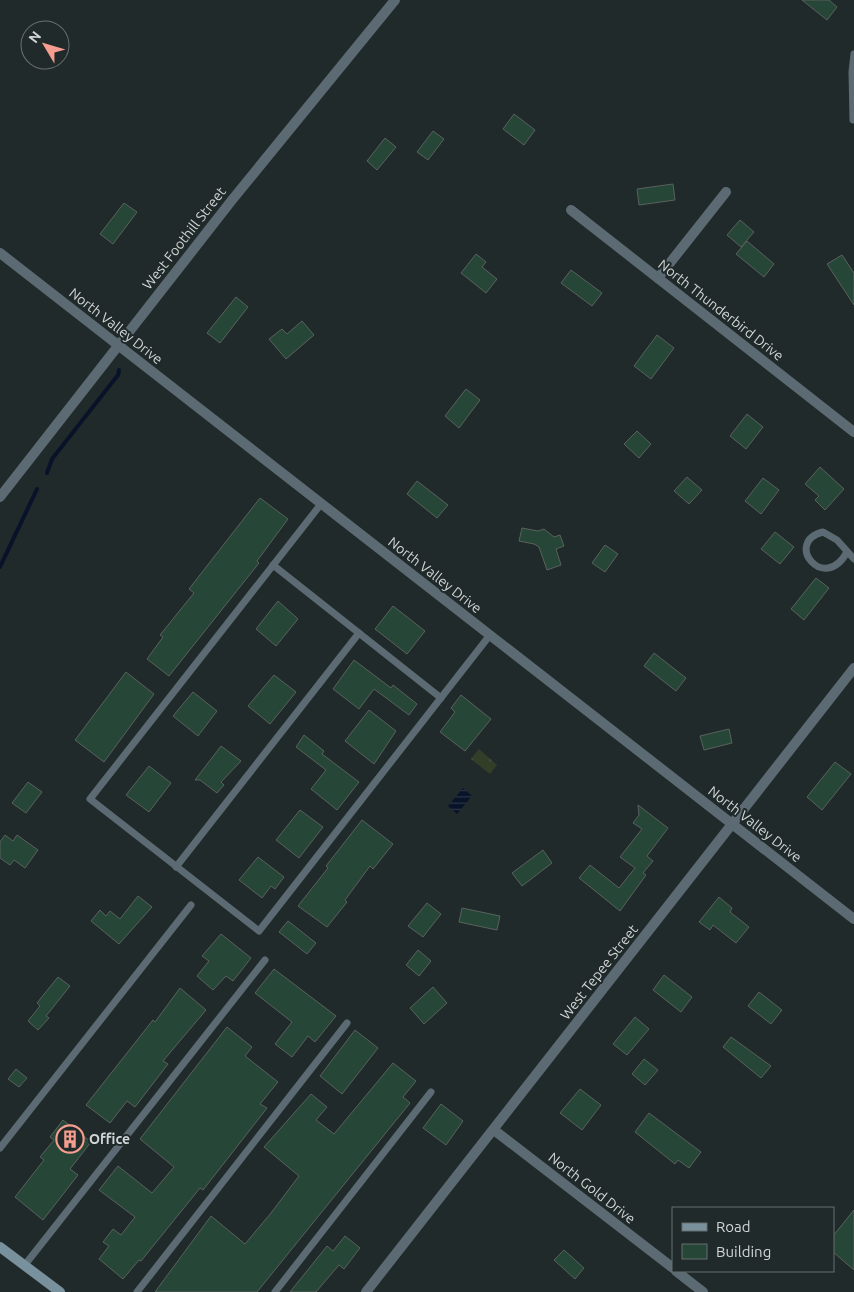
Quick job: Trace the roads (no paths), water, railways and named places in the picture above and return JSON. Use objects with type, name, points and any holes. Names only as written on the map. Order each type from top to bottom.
[{"type":"street","name":"West Foothill Street","points":[[0,497],[118,344],[395,0]]},
{"type":"street","points":[[658,278],[726,192]]},
{"type":"street","name":"North Thunderbird Drive","points":[[571,210],[854,432]]},
{"type":"street","name":"North Valley Drive","points":[[0,253],[854,919]]},
{"type":"street","name":"West Tepee Street","points":[[366,1292],[854,668]]},
{"type":"street","name":"North Gold Drive","points":[[494,1130],[672,1268]]},
{"type":"street","points":[[0,1247],[60,1292]]},
{"type":"street","name":"North Gold Drive","points":[[677,1272],[702,1292]]},
{"type":"lane","points":[[853,120],[852,65],[854,54]]},
{"type":"lane","points":[[321,504],[90,799],[176,867],[259,931],[490,635]]},
{"type":"lane","points":[[847,552],[843,559],[832,568],[821,568],[814,565],[809,559],[806,549],[808,540],[814,534],[823,532],[837,540],[854,559]]},
{"type":"lane","points":[[273,566],[441,698]]},
{"type":"lane","points":[[176,867],[359,633]]},
{"type":"lane","points":[[0,1148],[191,905]]},
{"type":"lane","points":[[24,1266],[265,960]]},
{"type":"lane","points":[[138,1292],[347,1024]]},
{"type":"lane","points":[[275,1292],[432,1092]]},
{"type":"water","points":[[463,788],[472,796],[457,814],[448,806]]},
{"type":"waterway","points":[[47,473],[52,459],[118,375],[119,370]]},
{"type":"waterway","points":[[0,567],[37,489]]},
{"type":"place","name":"Office","points":[[70,1139]]}]
